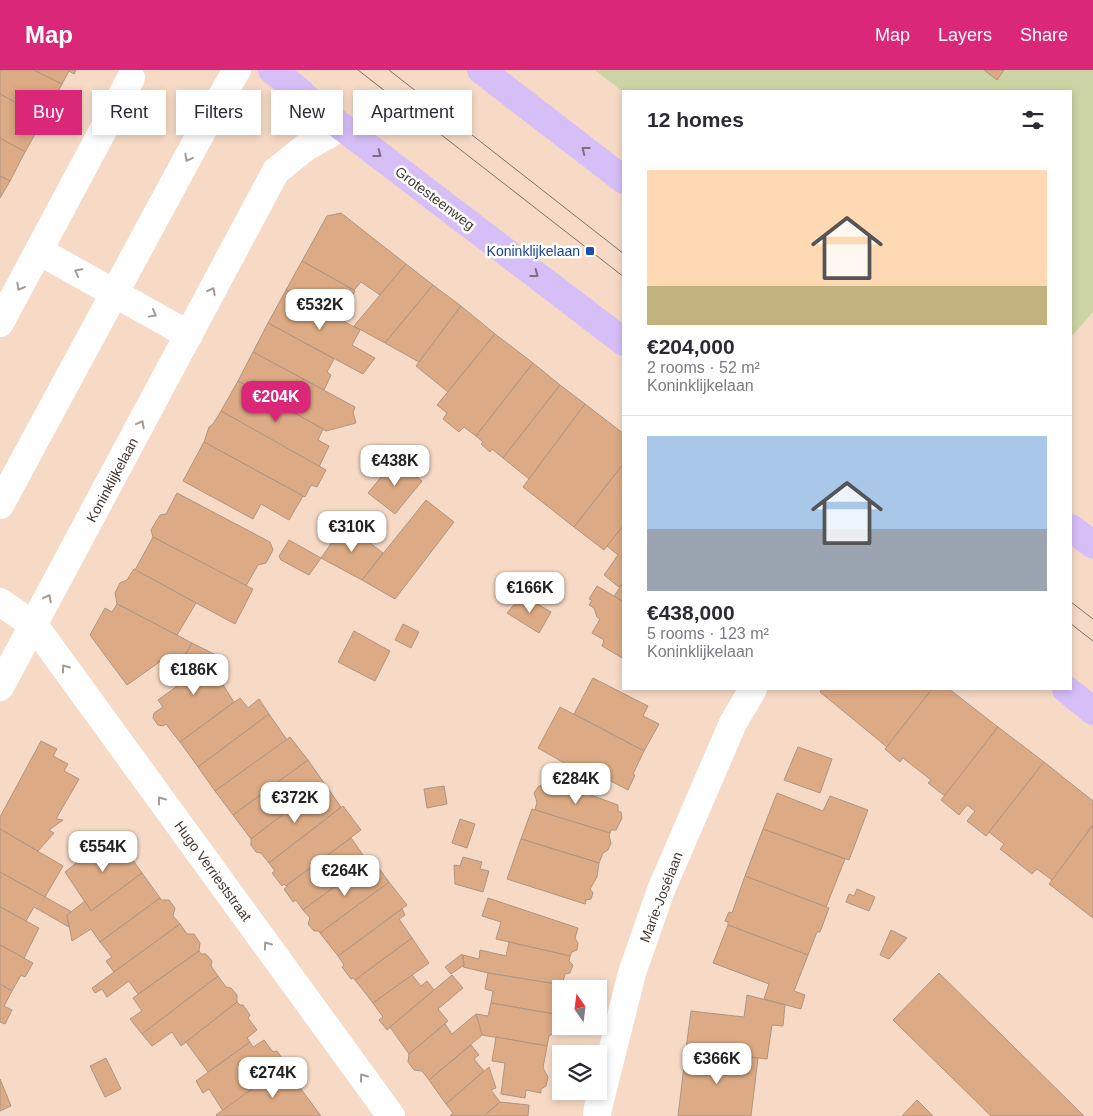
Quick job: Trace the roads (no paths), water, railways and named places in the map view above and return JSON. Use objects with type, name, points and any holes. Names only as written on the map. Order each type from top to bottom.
[{"type":"main road","name":"Grotesteenweg","points":[[272,70],[297,90]]},
{"type":"main road","points":[[481,70],[622,178]]},
{"type":"main road","name":"Grotesteenweg","points":[[343,128],[622,340]]},
{"type":"main road","points":[[1072,529],[1093,545]]},
{"type":"main road","points":[[1067,690],[1093,711]]},
{"type":"street","points":[[0,505],[214,109],[237,70]]},
{"type":"street","points":[[0,323],[131,78]]},
{"type":"street","name":"Koninklijkelaan","points":[[0,687],[276,171],[306,148],[328,135]]},
{"type":"street","points":[[39,251],[190,334]]},
{"type":"street","points":[[0,602],[34,626]]},
{"type":"street","name":"Hugo Verrieststraat","points":[[34,626],[391,1116]]},
{"type":"street","name":"Marie-Josélaan","points":[[597,1116],[632,973],[661,890],[733,723],[752,690]]},
{"type":"tram line","points":[[358,70],[622,275]]},
{"type":"tram line","points":[[389,70],[622,252]]},
{"type":"tram line","points":[[1072,603],[1093,619]]},
{"type":"tram line","points":[[1072,625],[1093,641]]},
{"type":"place","name":"Koninklijkelaan","points":[[590,251]]}]
